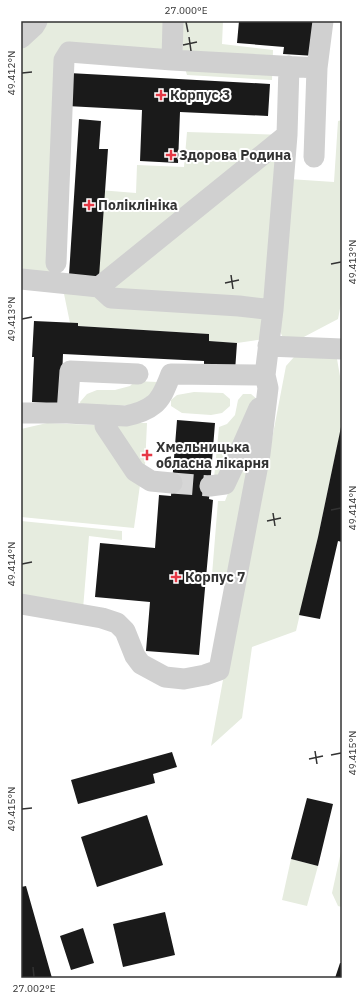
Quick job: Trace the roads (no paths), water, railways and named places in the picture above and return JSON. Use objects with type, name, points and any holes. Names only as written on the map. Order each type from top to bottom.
[{"type":"lane","points":[[21,38],[34,26],[37,21]]},
{"type":"lane","points":[[172,60],[174,21]]},
{"type":"lane","points":[[314,157],[317,68],[323,21]]},
{"type":"lane","points":[[56,263],[64,60],[69,52],[172,60],[317,68]]},
{"type":"lane","points":[[21,604],[102,618],[117,623],[125,632],[141,664],[165,677],[184,679],[205,675],[220,670],[260,454],[268,346],[294,132],[289,66]]},
{"type":"lane","points":[[99,287],[294,132]]},
{"type":"lane","points":[[21,279],[99,287],[111,298],[239,306],[273,310]]},
{"type":"lane","points":[[268,346],[342,349]]},
{"type":"lane","points":[[67,414],[70,371],[138,374]]},
{"type":"lane","points":[[21,413],[126,416],[136,414],[154,405],[164,392],[171,374],[266,382]]},
{"type":"lane","points":[[210,486],[224,484],[233,467],[266,382]]},
{"type":"lane","points":[[106,415],[105,426],[135,471],[151,481],[172,483]]},
{"type":"tunnel","points":[[172,483],[210,486]]},
{"type":"place","name":"Корпус 3","points":[[161,95]]},
{"type":"place","name":"Здорова Родина","points":[[171,155]]},
{"type":"place","name":"Поліклініка","points":[[89,205]]},
{"type":"place","name":"Хмельницька обласна лікарня","points":[[147,455]]},
{"type":"place","name":"Корпус 7","points":[[176,577]]}]
